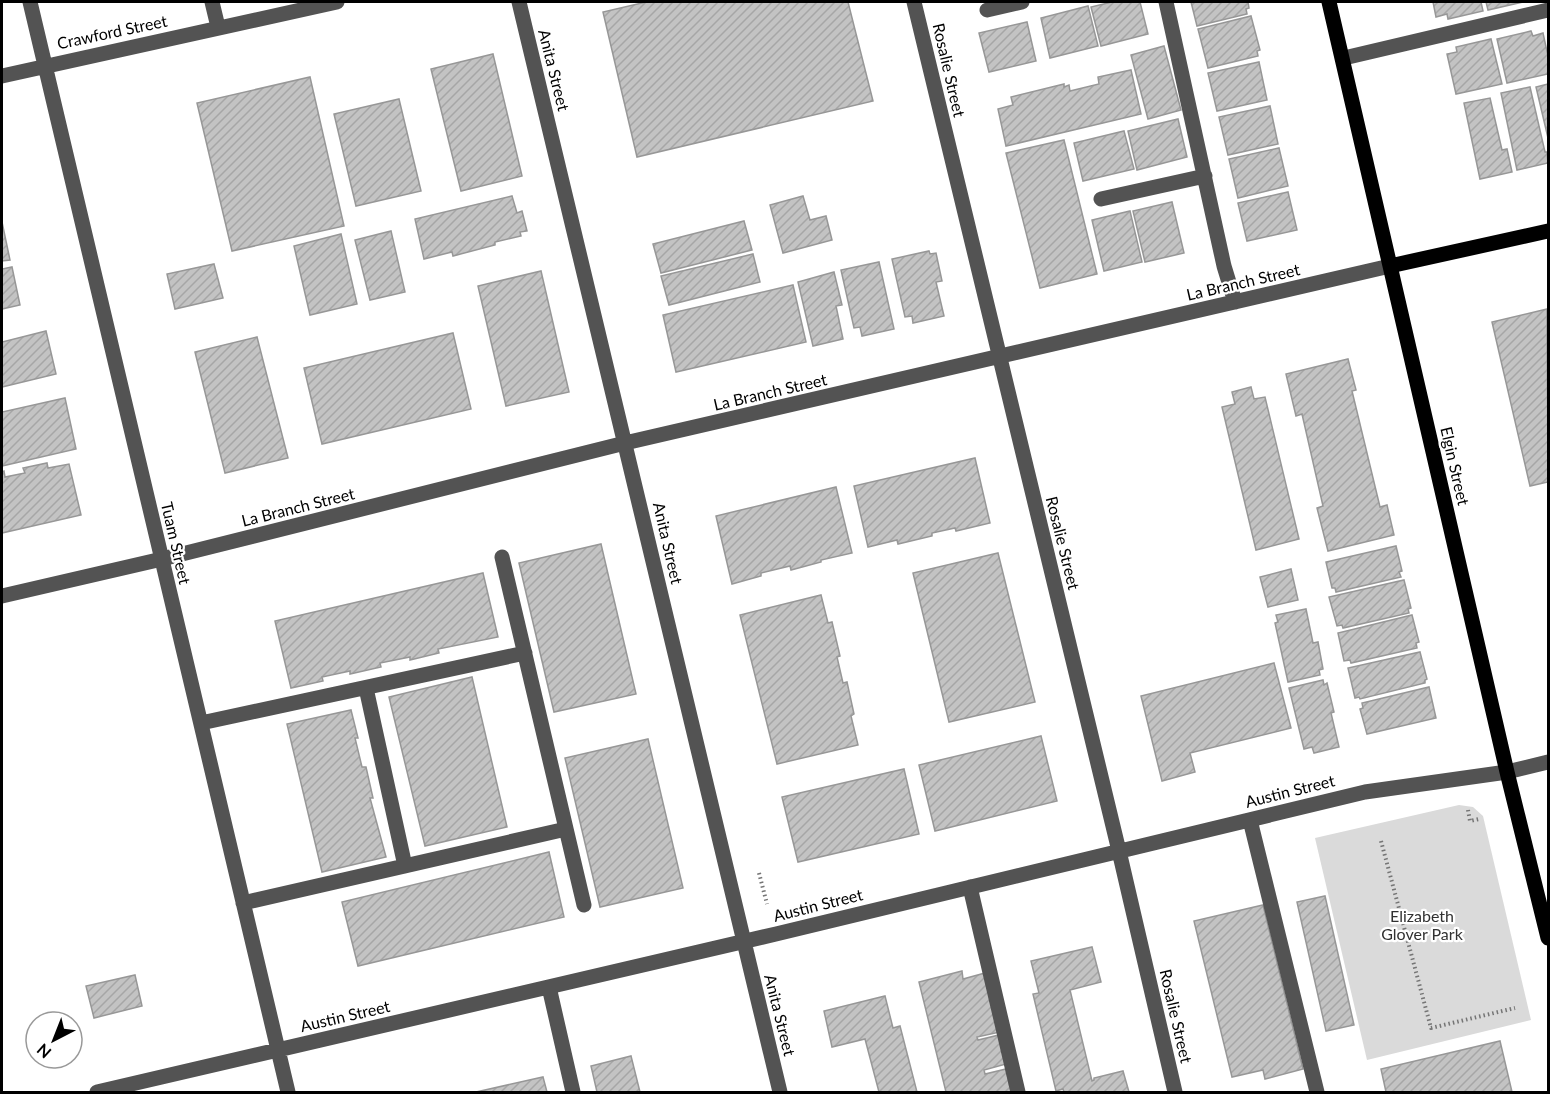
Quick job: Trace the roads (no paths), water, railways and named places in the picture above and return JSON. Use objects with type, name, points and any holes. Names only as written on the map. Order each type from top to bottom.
[{"type":"main road","name":"Elgin Street","points":[[1329,2],[1344,58],[1507,771],[1548,938]]},
{"type":"main road","name":"La Branch Street","points":[[1390,266],[1548,231]]},
{"type":"street","name":"Tuam Street","points":[[30,2],[288,1092]]},
{"type":"street","points":[[212,2],[218,27]]},
{"type":"street","name":"Crawford Street","points":[[2,76],[337,2]]},
{"type":"street","name":"Anita Street","points":[[519,2],[780,1092]]},
{"type":"street","name":"Rosalie Street","points":[[914,2],[1175,1092]]},
{"type":"street","points":[[987,10],[1022,2]]},
{"type":"street","points":[[1166,2],[1224,266],[1235,303]]},
{"type":"street","points":[[1344,58],[1548,10]]},
{"type":"street","points":[[1101,199],[1205,176]]},
{"type":"street","name":"La Branch Street","points":[[2,596],[162,559],[625,443],[1390,266]]},
{"type":"street","points":[[502,557],[584,905]]},
{"type":"street","points":[[201,723],[525,653]]},
{"type":"street","points":[[366,688],[405,866]]},
{"type":"street","name":"Austin Street","points":[[97,1092],[744,942],[1365,792],[1507,771],[1548,762]]},
{"type":"street","points":[[1250,820],[1317,1092]]},
{"type":"street","points":[[243,903],[566,829]]},
{"type":"street","points":[[970,887],[1018,1092]]},
{"type":"street","points":[[549,987],[573,1092]]},
{"type":"park label","name":"Elizabeth Glover Park","points":[[1422,925]]}]
